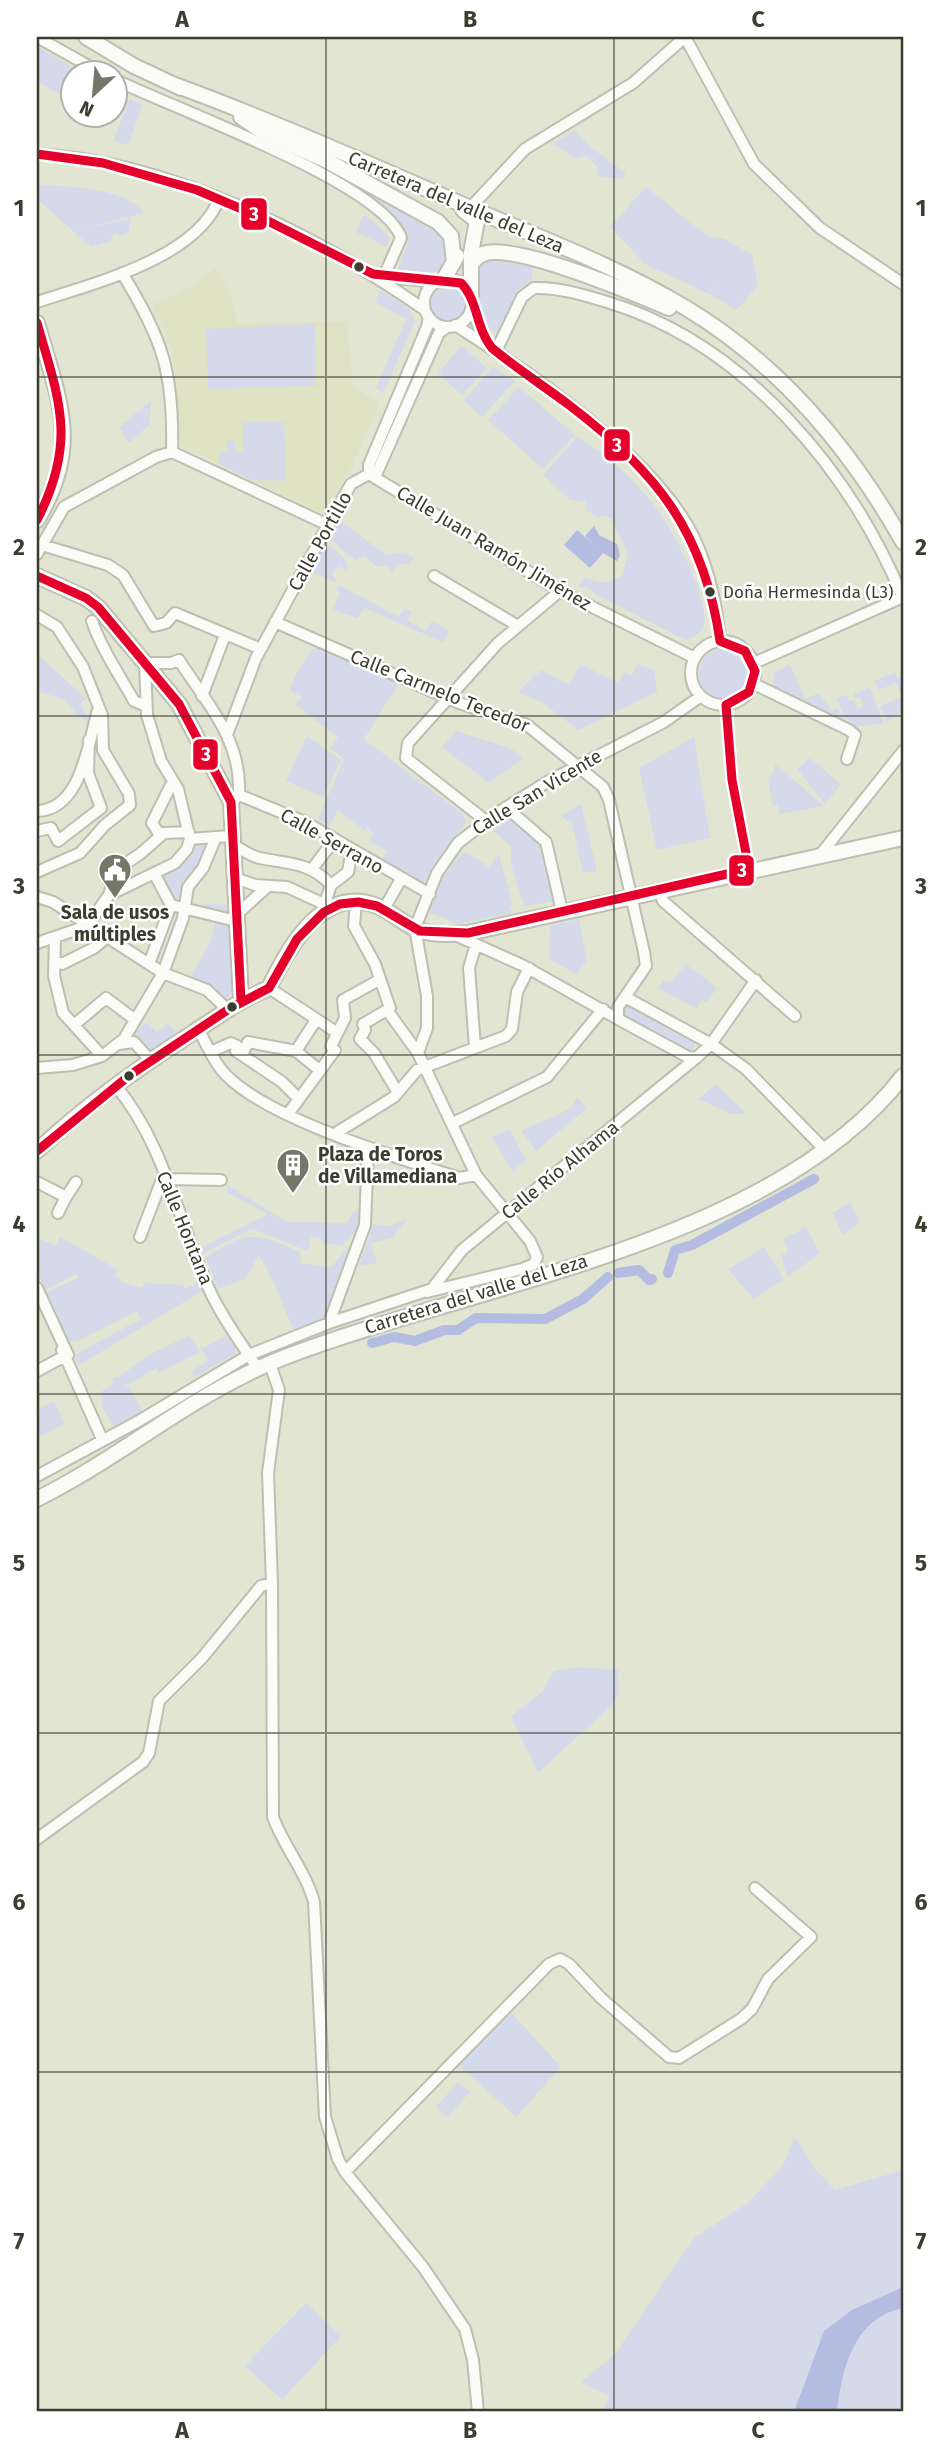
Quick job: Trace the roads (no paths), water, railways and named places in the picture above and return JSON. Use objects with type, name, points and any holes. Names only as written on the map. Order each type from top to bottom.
[{"type":"main road","name":"Carretera del valle del Leza","points":[[86,37],[134,66],[239,116],[644,293],[727,338]]},
{"type":"main road","name":"Carretera del valle del Leza","points":[[175,85],[560,246],[682,305],[727,338],[800,399],[859,469],[903,542]]},
{"type":"main road","points":[[239,116],[263,132],[329,162],[438,222],[451,236],[454,262]]},
{"type":"main road","points":[[381,169],[407,186],[471,213],[477,221],[471,265],[471,302]]},
{"type":"main road","points":[[440,280],[454,262],[477,221],[484,219],[542,244],[560,246]]},
{"type":"main road","points":[[471,265],[477,257],[495,252],[541,261],[584,273],[687,315]]},
{"type":"main road","points":[[37,325],[60,409],[65,449],[52,495],[37,520]]},
{"type":"main road","points":[[37,576],[86,598],[98,607],[144,675],[179,704],[235,798],[236,918],[241,1000]]},
{"type":"main road","points":[[37,1151],[115,1085],[150,1060],[241,1000],[269,988],[285,955],[323,908],[338,903],[356,902],[384,909],[415,928],[453,934],[903,838]]},
{"type":"main road","name":"Carretera del valle del Leza","points":[[37,1499],[86,1474],[221,1389],[264,1366],[380,1324],[678,1229],[768,1186],[825,1150],[867,1117],[903,1076]]},
{"type":"street","points":[[37,37],[78,60]]},
{"type":"street","points":[[470,208],[525,149],[633,83],[685,37],[754,164],[820,228],[903,284]]},
{"type":"street","points":[[130,86],[316,168],[341,184],[399,232],[400,243],[380,276]]},
{"type":"street","points":[[37,154],[104,160],[148,172],[219,199],[380,276],[427,314],[493,349],[593,425],[639,466],[674,505],[695,541],[711,583],[720,641]]},
{"type":"street","points":[[37,302],[122,273],[183,240],[204,222],[219,199]]},
{"type":"street","points":[[392,260],[392,269],[402,279]]},
{"type":"street","points":[[122,273],[148,315],[167,365],[173,411],[172,452]]},
{"type":"street","points":[[380,276],[457,281],[471,302],[493,349]]},
{"type":"street","points":[[427,314],[425,294],[440,280]]},
{"type":"street","points":[[493,349],[522,297],[534,288],[586,295],[619,306],[679,334],[744,380],[790,422],[829,468],[869,527],[903,598],[754,663]]},
{"type":"street","points":[[451,326],[465,319],[471,302]]},
{"type":"street","name":"Calle Portillo","points":[[372,476],[369,466],[427,327],[427,314]]},
{"type":"street","name":"Calle Portillo","points":[[228,732],[261,649],[328,525],[351,484],[372,476],[439,333],[451,326]]},
{"type":"street","points":[[261,649],[175,613],[166,623],[154,626],[123,575],[108,565],[39,549],[64,507],[156,457],[172,452],[184,455],[328,525]]},
{"type":"street","name":"Calle Juan Ramón Jiménez","points":[[372,476],[560,591],[695,658]]},
{"type":"street","points":[[434,576],[518,626]]},
{"type":"street","points":[[486,821],[406,758],[404,752],[408,743],[448,697],[518,626],[560,591]]},
{"type":"street","points":[[37,615],[57,627],[83,667],[99,708],[103,750],[129,794],[130,805],[105,825],[80,853],[37,872]]},
{"type":"street","points":[[92,621],[103,650],[134,701],[150,705]]},
{"type":"street","name":"Calle Carmelo Tecedor","points":[[275,622],[448,697],[527,725],[603,787],[609,800],[629,897],[635,905],[646,966],[622,1001]]},
{"type":"street","points":[[202,696],[225,635]]},
{"type":"street","points":[[720,641],[741,646],[754,663],[754,684],[743,699],[726,705],[710,702],[701,696],[692,679],[695,658],[710,644],[720,641]]},
{"type":"street","points":[[109,895],[175,863],[187,849],[189,835],[173,781],[152,737],[150,705],[144,675],[179,660],[228,732],[236,762],[235,798]]},
{"type":"street","points":[[754,684],[849,730],[855,735],[846,760]]},
{"type":"street","name":"Calle San Vicente","points":[[415,928],[437,873],[458,843],[506,807],[574,766],[639,736],[701,696]]},
{"type":"street","points":[[726,705],[732,780],[749,869]]},
{"type":"street","points":[[37,811],[57,807],[70,795],[99,708]]},
{"type":"street","points":[[37,831],[51,828],[58,841],[100,808],[88,773],[89,740]]},
{"type":"street","points":[[820,855],[903,751]]},
{"type":"street","points":[[160,835],[152,823],[173,781]]},
{"type":"street","name":"Calle Serrano","points":[[235,798],[305,822],[401,879],[384,909]]},
{"type":"street","points":[[506,807],[546,842],[562,911]]},
{"type":"street","points":[[37,943],[87,926],[109,895],[116,870],[141,854],[160,835],[216,836],[235,841],[259,858],[295,862],[312,869],[331,885]]},
{"type":"street","points":[[119,1045],[163,974],[183,918],[188,887],[204,868],[216,836]]},
{"type":"street","points":[[312,869],[335,839]]},
{"type":"street","points":[[235,878],[267,887],[287,887],[323,908],[331,885],[348,872],[352,850]]},
{"type":"street","points":[[149,964],[171,905],[154,873]]},
{"type":"street","points":[[401,879],[430,894]]},
{"type":"street","points":[[171,905],[236,918],[267,887]]},
{"type":"street","points":[[659,890],[663,901],[794,1016]]},
{"type":"street","points":[[37,897],[53,902],[163,974],[207,990],[227,1009]]},
{"type":"street","points":[[345,1018],[363,1024],[390,1008],[363,939],[354,926],[356,902]]},
{"type":"street","points":[[415,928],[427,996],[427,1028],[418,1053]]},
{"type":"street","points":[[453,934],[528,968],[681,1054],[699,1056],[702,1042],[695,1035]]},
{"type":"street","points":[[55,961],[62,964],[94,948],[106,938]]},
{"type":"street","points":[[55,939],[54,976],[63,1013],[102,1056]]},
{"type":"street","points":[[475,1047],[469,968],[476,944]]},
{"type":"street","points":[[336,1133],[383,1105],[425,1066],[506,1036],[512,1029],[517,992],[528,968]]},
{"type":"street","points":[[288,1114],[318,1069],[335,1050],[331,1046],[345,1018],[341,1002],[379,980]]},
{"type":"street","points":[[711,1044],[756,980]]},
{"type":"street","points":[[269,988],[336,1032]]},
{"type":"street","points":[[74,1026],[106,998],[134,1019]]},
{"type":"street","points":[[453,1123],[547,1077],[605,1011],[622,1001]]},
{"type":"street","points":[[618,1019],[622,1001]]},
{"type":"street","points":[[622,1001],[695,1035],[746,1069],[825,1150]]},
{"type":"street","points":[[37,1476],[137,1422],[249,1355],[329,1323],[419,1293],[534,1264],[537,1257],[530,1241],[476,1175],[418,1053],[387,1010]]},
{"type":"street","points":[[296,1051],[316,1020]]},
{"type":"street","points":[[363,1024],[365,1030],[360,1039],[374,1053],[397,1091]]},
{"type":"street","points":[[198,1030],[225,1074],[288,1114],[368,1147],[459,1178],[476,1175]]},
{"type":"street","points":[[37,1068],[73,1065],[102,1056],[119,1045],[134,1042],[150,1060]]},
{"type":"street","points":[[242,1055],[248,1042],[296,1051],[318,1069]]},
{"type":"street","points":[[210,1052],[231,1043],[242,1055],[282,1082],[299,1099]]},
{"type":"street","name":"Calle Río Alhama","points":[[419,1293],[432,1289],[462,1250],[711,1044]]},
{"type":"street","name":"Calle Hontana","points":[[115,1085],[136,1115],[165,1177],[210,1292],[249,1355],[264,1366],[279,1390],[268,1473],[272,1583],[273,1817],[283,1843],[310,1886],[314,1902],[325,2117],[345,2172],[423,2267],[465,2329],[472,2360],[478,2412]]},
{"type":"street","points":[[329,1323],[365,1225],[368,1147]]},
{"type":"street","points":[[140,1237],[165,1177],[221,1180]]},
{"type":"street","points":[[37,1182],[66,1197]]},
{"type":"street","points":[[58,1213],[76,1182]]},
{"type":"street","points":[[37,1289],[68,1354],[37,1371]]},
{"type":"street","points":[[37,1298],[102,1439]]},
{"type":"street","points":[[37,1839],[144,1762],[149,1753],[159,1700],[202,1658],[261,1586],[272,1583]]},
{"type":"street","points":[[345,2172],[549,1964],[560,1959],[569,1964],[601,1997],[670,2057],[679,2058],[741,2019],[752,2009],[768,1979],[811,1937],[755,1888]]},
{"type":"water","points":[[594,526],[599,535],[617,544],[620,555],[617,561],[603,553],[590,568],[564,545],[577,530],[600,550],[585,536]]},
{"type":"water","points":[[903,2287],[903,2308],[872,2323],[861,2334],[853,2348],[842,2379],[837,2412],[794,2412],[824,2331],[852,2310]]},
{"type":"waterway","points":[[668,1273],[675,1250],[692,1245],[814,1179]]},
{"type":"waterway","points":[[618,1273],[639,1270],[649,1280],[652,1279]]},
{"type":"waterway","points":[[372,1343],[394,1337],[415,1341],[444,1330],[458,1330],[476,1318],[545,1319],[583,1299],[608,1277]]},
{"type":"place","name":"Doña Hermesinda (L3)","points":[[710,592]]},
{"type":"place","name":"Sala de usos múltiples","points":[[115,900]]},
{"type":"place","name":"Plaza de Toros de Villamediana","points":[[293,1195]]}]
